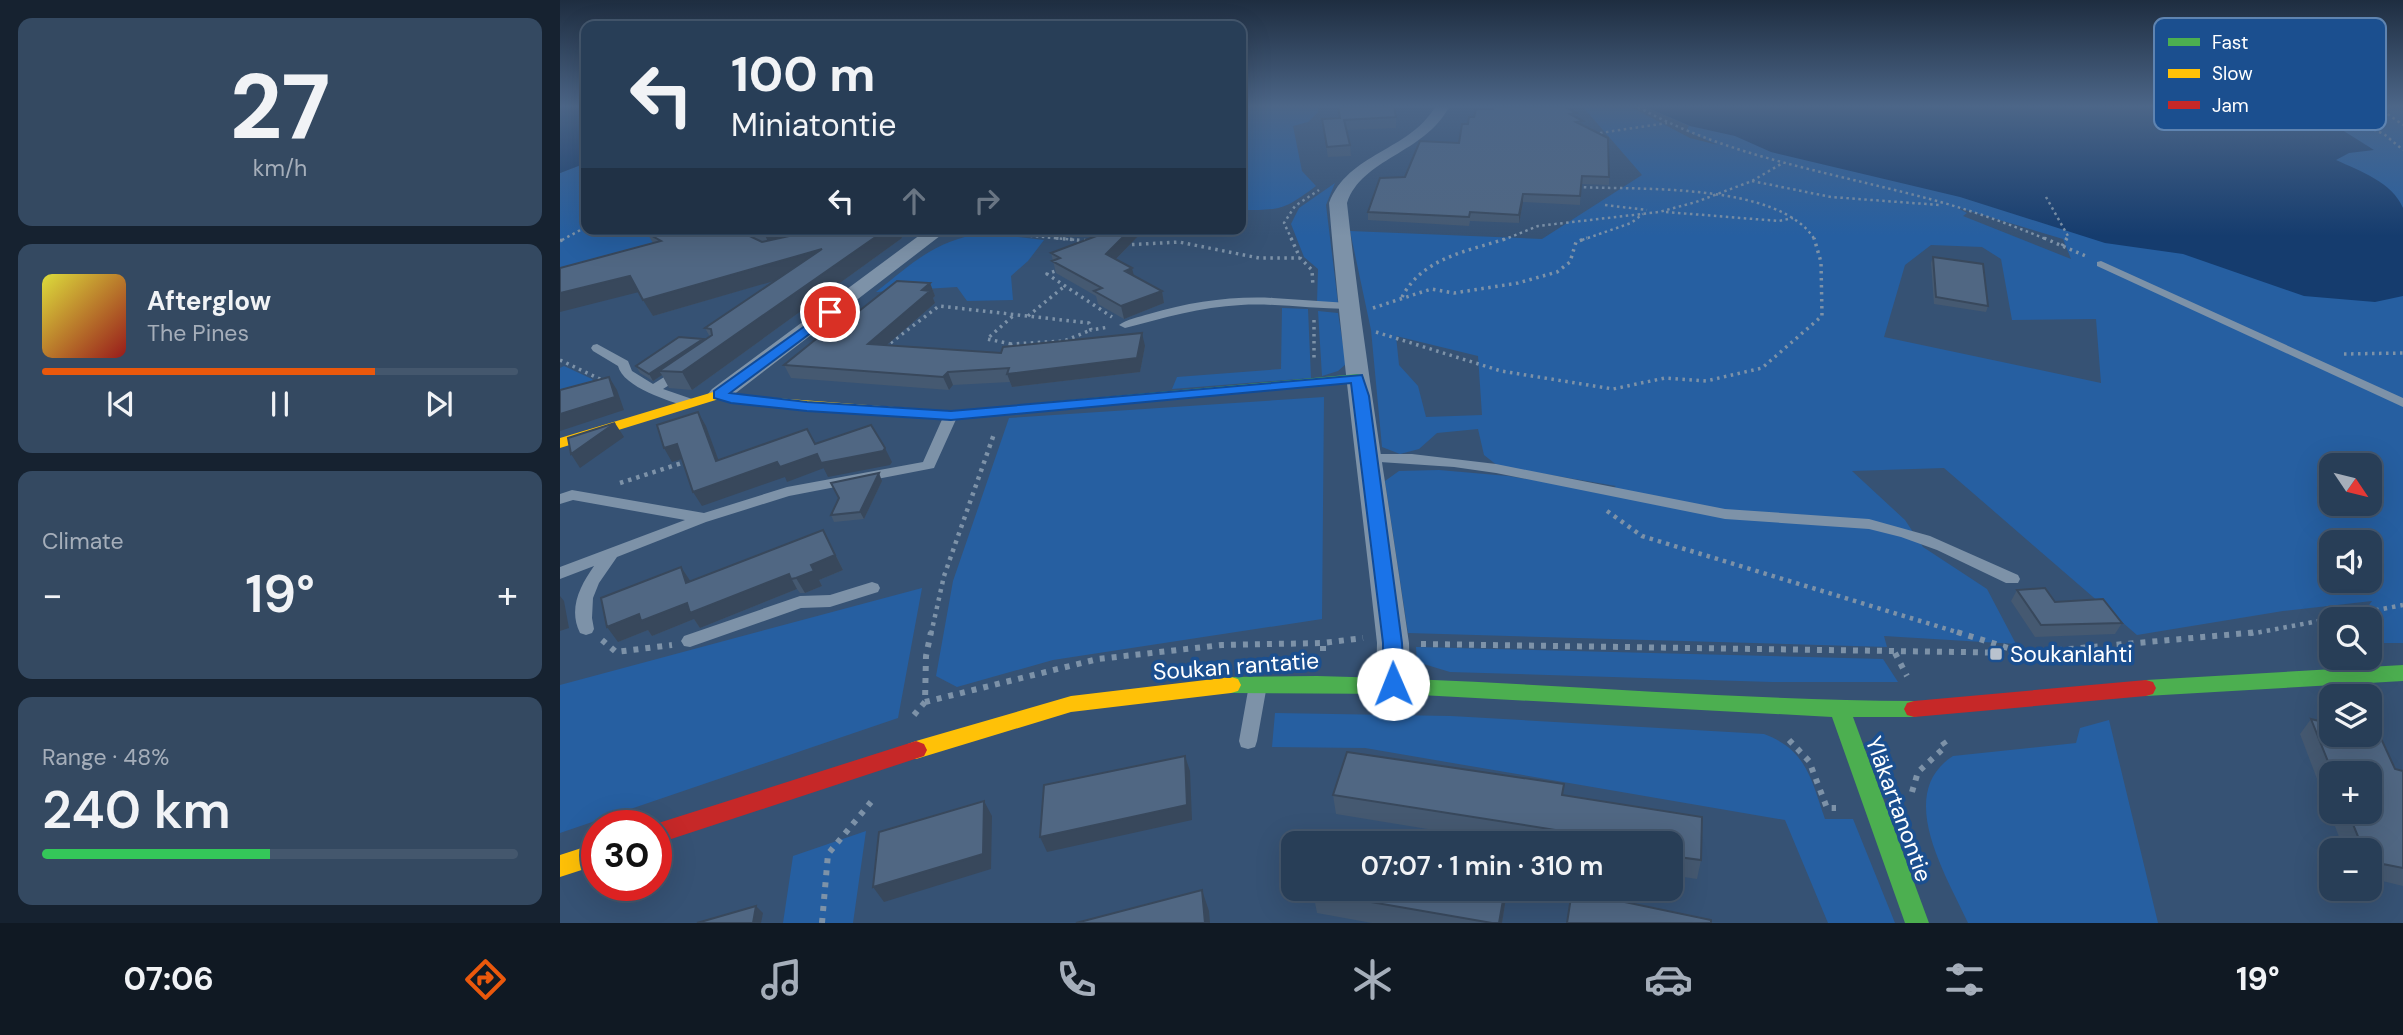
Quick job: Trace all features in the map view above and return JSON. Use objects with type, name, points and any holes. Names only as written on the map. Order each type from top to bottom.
[{"type":"street","points":[[1393,684],[1393,643],[1370,458],[1348,314],[1339,194],[1351,179],[1395,150]]},
{"type":"street","points":[[725,397],[932,235]]},
{"type":"street","points":[[560,443],[690,403],[725,397],[951,415],[1357,378]]},
{"type":"street","name":"Soukan rantatie","points":[[672,829],[993,725],[1071,704],[1258,684],[1393,684],[1839,710],[1925,709],[2114,690],[2403,673]]},
{"type":"street","name":"Yläkartanontie","points":[[1839,710],[1917,923]]},
{"type":"street","points":[[560,866],[581,859]]},
{"type":"lane","points":[[2101,264],[2403,404]]},
{"type":"lane","points":[[1125,325],[1168,310],[1261,301],[1348,314]]},
{"type":"lane","points":[[597,348],[624,364],[626,373],[653,390],[690,403]]},
{"type":"lane","points":[[653,390],[694,363]]},
{"type":"lane","points":[[560,573],[704,518],[787,492],[929,465],[951,415]]},
{"type":"lane","points":[[1370,458],[1421,457],[1563,481],[1706,511],[1867,524],[1914,534],[1971,557],[2012,579]]},
{"type":"lane","points":[[560,499],[579,496],[704,518]]},
{"type":"lane","points":[[586,629],[583,620],[586,588],[610,555]]},
{"type":"lane","points":[[690,641],[800,602],[830,601],[872,588]]},
{"type":"lane","points":[[1248,741],[1258,684]]},
{"type":"path","points":[[1737,150],[1951,206],[2062,246],[2101,264]]},
{"type":"path","points":[[1402,297],[1419,273],[1479,245],[1527,233],[1538,226],[1659,212],[1714,196],[1752,181],[1782,163]]},
{"type":"path","points":[[1752,181],[1831,197],[1951,206]]},
{"type":"path","points":[[1348,314],[1500,371],[1613,389],[1665,378],[1706,381],[1762,368],[1822,316],[1822,259],[1811,232],[1794,218],[1773,208],[1714,196],[1572,186]]},
{"type":"path","points":[[2046,197],[2068,236],[2062,246]]},
{"type":"path","points":[[1605,205],[1779,221],[1794,218]]},
{"type":"path","points":[[1348,314],[1373,309],[1431,289],[1454,293],[1518,283],[1557,272],[1570,262],[1576,242],[1631,223],[1644,213]]},
{"type":"path","points":[[560,241],[581,230]]},
{"type":"path","points":[[1031,235],[1099,242]]},
{"type":"path","points":[[1112,243],[1179,242],[1259,258],[1300,258]]},
{"type":"path","points":[[1061,269],[1047,274],[1066,285],[1085,302],[1125,325]]},
{"type":"path","points":[[1028,316],[1066,285]]},
{"type":"path","points":[[877,353],[939,306],[1089,323],[1091,330]]},
{"type":"path","points":[[1014,315],[987,339],[1012,344],[1064,341],[1091,330],[1125,325]]},
{"type":"path","points":[[1004,353],[1012,344]]},
{"type":"path","points":[[2300,357],[2403,353]]},
{"type":"path","points":[[593,385],[605,382]]},
{"type":"path","points":[[911,718],[925,702],[926,656],[944,576],[1003,411]]},
{"type":"path","points":[[579,496],[690,461]]},
{"type":"path","points":[[1563,481],[1642,536],[2025,653]]},
{"type":"path","points":[[1363,640],[1393,643],[2025,653],[2235,637],[2403,605]]},
{"type":"path","points":[[586,629],[616,652],[690,641]]},
{"type":"path","points":[[1894,652],[1946,746],[1925,761],[1912,785],[1913,799]]},
{"type":"path","points":[[1783,736],[1802,749],[1812,765],[1827,808],[1875,810]]},
{"type":"path","points":[[822,923],[828,854],[872,801],[867,767]]},
{"type":"shaded area","points":[[560,150],[581,150],[581,165],[560,173]]},
{"type":"shaded area","points":[[1246,150],[1298,150],[1302,171],[1316,186],[1289,204],[1265,210],[1246,210]]},
{"type":"shaded area","points":[[1620,150],[2403,150],[2403,643],[2382,643],[2382,607],[2368,607],[2372,601],[2283,611],[2137,635],[1944,468],[1852,471],[1905,520],[1923,547],[1987,589],[2016,644],[1884,636],[1887,647],[1408,633],[1385,481],[1399,471],[1439,470],[1508,476],[1607,492],[1616,486],[1498,466],[1484,455],[1478,429],[1437,433],[1419,449],[1400,454],[1382,447],[1371,330],[1350,231],[1542,239],[1642,175]],"holes":[[[1956,207],[2063,239],[2071,259],[1963,216],[1967,213]],[[1931,245],[1982,247],[2001,259],[2012,320],[2096,319],[2101,383],[1884,337],[1905,265]],[[1396,336],[1478,356],[1482,415],[1426,417],[1418,386],[1399,365]]]},
{"type":"shaded area","points":[[1767,150],[2373,150],[2349,153],[2336,160],[2383,184],[2403,208],[2403,296],[2375,302],[2304,296],[2183,254],[2105,243],[1960,197]]},
{"type":"shaded area","points":[[581,165],[581,235],[672,235],[629,264],[560,283],[560,173]]},
{"type":"shaded area","points":[[1335,183],[1326,205],[1338,303],[1317,303],[1318,269],[1304,257],[1291,224],[1299,208]]},
{"type":"shaded area","points":[[1002,235],[1044,240],[1028,261],[1011,276],[1013,300],[967,301],[957,287],[876,292],[926,254],[968,236]]},
{"type":"shaded area","points":[[1282,308],[1308,309],[1311,378],[1172,389],[1177,377],[1281,369]]},
{"type":"shaded area","points":[[1318,311],[1338,313],[1346,364],[1338,371],[1322,376]]},
{"type":"shaded area","points":[[564,366],[593,381],[560,392],[560,368]]},
{"type":"shaded area","points":[[1324,397],[1322,619],[1053,660],[957,687],[936,676],[953,581],[1009,418]]},
{"type":"shaded area","points":[[922,588],[898,718],[628,810],[581,810],[581,826],[560,833],[560,685]]},
{"type":"shaded area","points":[[1416,647],[1883,659],[1898,682],[1772,682],[1450,672],[1417,662]]},
{"type":"shaded area","points":[[1275,713],[1451,716],[1764,734],[1790,748],[1799,757],[1811,779],[1825,819],[1853,819],[1895,923],[1828,923],[1785,820],[1365,748],[1272,747]]},
{"type":"shaded area","points":[[2109,720],[2158,923],[1968,923],[1938,860],[1930,836],[1926,813],[1928,792],[1936,772],[1953,756],[2076,743],[2080,728]]},
{"type":"shaded area","points":[[866,831],[853,923],[783,923],[793,856]]},
{"type":"building","points":[[1416,150],[1608,150],[1609,177],[1582,176],[1580,196],[1523,194],[1519,215],[1470,212],[1469,217],[1368,212],[1380,178],[1405,177]]},
{"type":"building","points":[[650,235],[747,235],[762,242],[794,235],[878,235],[682,372],[659,371],[712,335],[711,329],[705,328],[822,249],[643,300],[630,276],[560,293],[560,268],[661,241]]},
{"type":"building","points":[[1099,235],[1125,235],[1106,254],[1132,268],[1125,271],[1162,291],[1121,306],[1094,291],[1102,288],[1052,261],[1060,258],[1051,253]]},
{"type":"building","points":[[1933,257],[1983,264],[1988,306],[1936,297]]},
{"type":"building","points":[[897,281],[930,283],[922,290],[930,291],[868,344],[1001,353],[1003,347],[1142,333],[1137,358],[1007,374],[1009,368],[948,372],[943,377],[784,365],[842,318],[849,319]]},
{"type":"building","points":[[679,337],[703,339],[649,374],[636,366]]},
{"type":"building","points":[[609,377],[615,397],[560,414],[560,390]]},
{"type":"building","points":[[698,412],[716,461],[807,429],[815,444],[871,425],[885,448],[883,451],[821,463],[817,454],[780,467],[777,462],[693,492],[677,444],[664,448],[657,425]]},
{"type":"building","points":[[615,423],[571,454],[568,438]]},
{"type":"building","points":[[879,473],[860,512],[831,515],[839,498],[831,483]]},
{"type":"building","points":[[823,530],[835,555],[811,565],[814,571],[791,579],[789,574],[690,613],[687,603],[641,621],[639,614],[607,627],[601,598],[681,567],[686,583]]},
{"type":"building","points":[[2045,588],[2055,602],[2103,599],[2122,623],[2041,625],[2017,590]]},
{"type":"building","points":[[2311,719],[2319,721],[2319,739]]},
{"type":"building","points":[[2382,741],[2395,769],[2403,771],[2403,868],[2383,864],[2382,838],[2359,838],[2353,824],[2382,824],[2382,761],[2328,761],[2322,747],[2382,747]]},
{"type":"building","points":[[1347,752],[1564,784],[1562,795],[1702,817],[1701,860],[1683,858],[1683,831],[1562,831],[1333,795]]},
{"type":"building","points":[[1185,756],[1187,805],[1040,837],[1044,785]]},
{"type":"building","points":[[984,801],[983,854],[873,887],[879,832]]},
{"type":"building","points":[[1202,890],[1205,923],[1076,923]]},
{"type":"building","points":[[1365,901],[1503,901],[1499,923]]},
{"type":"building","points":[[1570,901],[1620,901],[1711,920],[1711,923],[1567,923]]},
{"type":"building","points":[[756,906],[753,923],[697,923]]},
{"type":"traffic: fast","points":[[934,414],[951,415],[1357,378]]},
{"type":"traffic: fast","points":[[2146,688],[2403,673]]},
{"type":"traffic: fast","points":[[1231,685],[1402,686],[1829,709],[1914,709]]},
{"type":"traffic: fast","points":[[1840,710],[1917,923]]},
{"type":"traffic: slow","points":[[560,443],[720,394],[731,399],[934,414]]},
{"type":"traffic: slow","points":[[916,750],[1071,704],[1231,685]]},
{"type":"traffic: slow","points":[[560,866],[581,859]]},
{"type":"traffic: jam","points":[[1914,709],[2146,688]]},
{"type":"traffic: jam","points":[[672,829],[916,750]]},
{"type":"place","name":"Soukanlahti","points":[[1996,654]]},
{"type":"route","points":[[830,312],[720,394],[731,399],[807,407],[951,415],[1357,378],[1362,396],[1393,643],[1393,684]]}]
